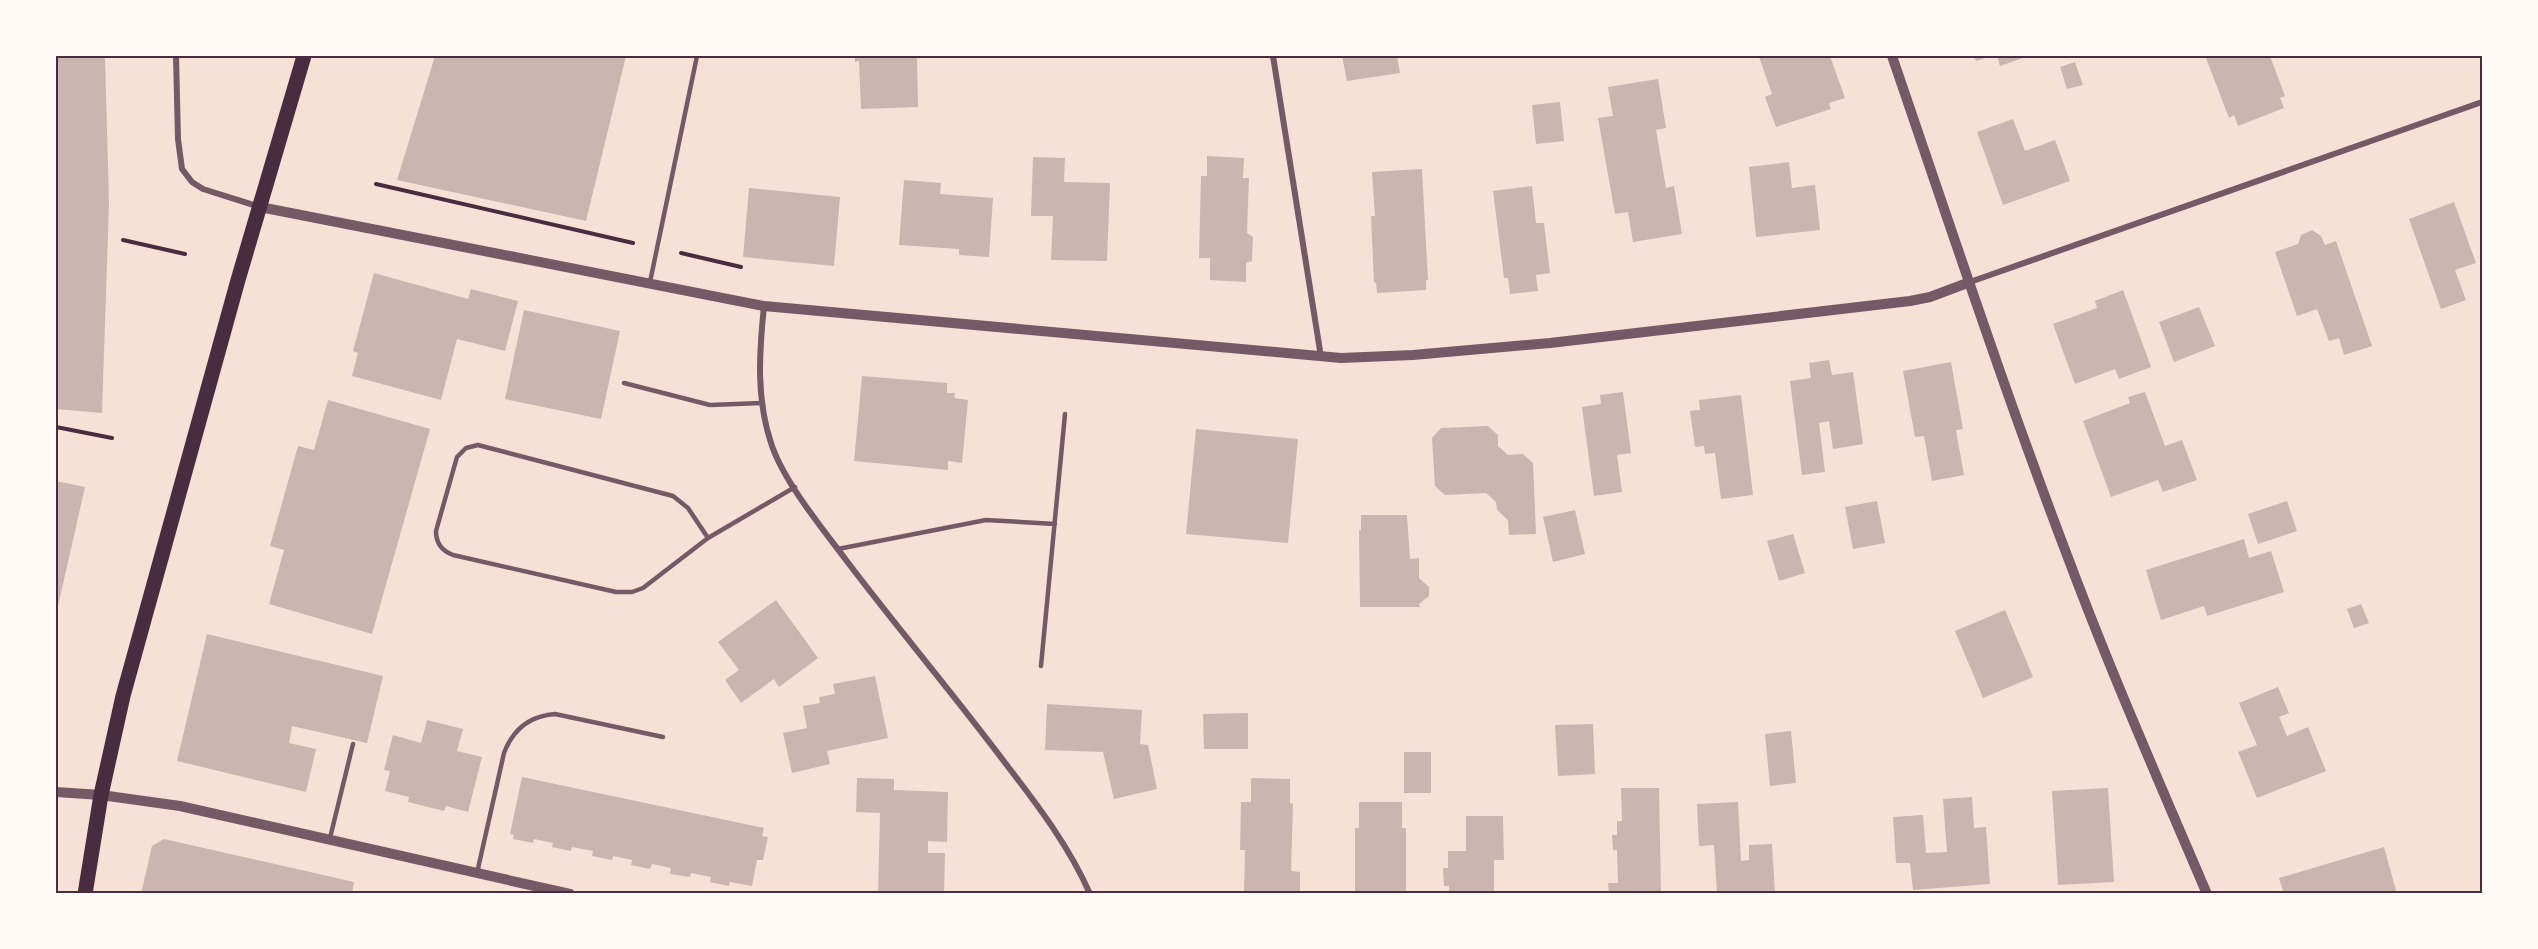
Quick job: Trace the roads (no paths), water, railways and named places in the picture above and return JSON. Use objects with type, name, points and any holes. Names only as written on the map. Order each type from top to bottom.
[{"type":"main road","points":[[85,894],[101,795],[126,684],[304,56]]},
{"type":"street","points":[[176,56],[179,156],[184,172],[192,182],[203,189],[260,207],[764,306],[1321,357],[1384,357],[1620,335],[1920,300],[2482,102]]},
{"type":"street","points":[[1273,56],[1321,357]]},
{"type":"street","points":[[1892,56],[2071,566],[2121,693],[2207,894]]},
{"type":"street","points":[[764,306],[758,366],[762,403],[773,449],[795,487],[838,549],[1024,787],[1077,864],[1090,894]]},
{"type":"street","points":[[56,792],[101,795],[180,806],[570,894]]},
{"type":"lane","points":[[650,285],[697,56]]},
{"type":"lane","points":[[624,383],[710,405],[762,403]]},
{"type":"lane","points":[[1041,666],[1065,414]]},
{"type":"lane","points":[[708,538],[688,508],[673,496],[478,445],[466,448],[457,457],[436,531],[437,541],[441,548],[453,555],[621,592],[643,588],[708,538],[795,487]]},
{"type":"lane","points":[[838,549],[986,520],[1055,524]]},
{"type":"lane","points":[[477,873],[504,753],[512,735],[527,722],[555,714],[663,737]]},
{"type":"lane","points":[[330,841],[353,744]]}]
